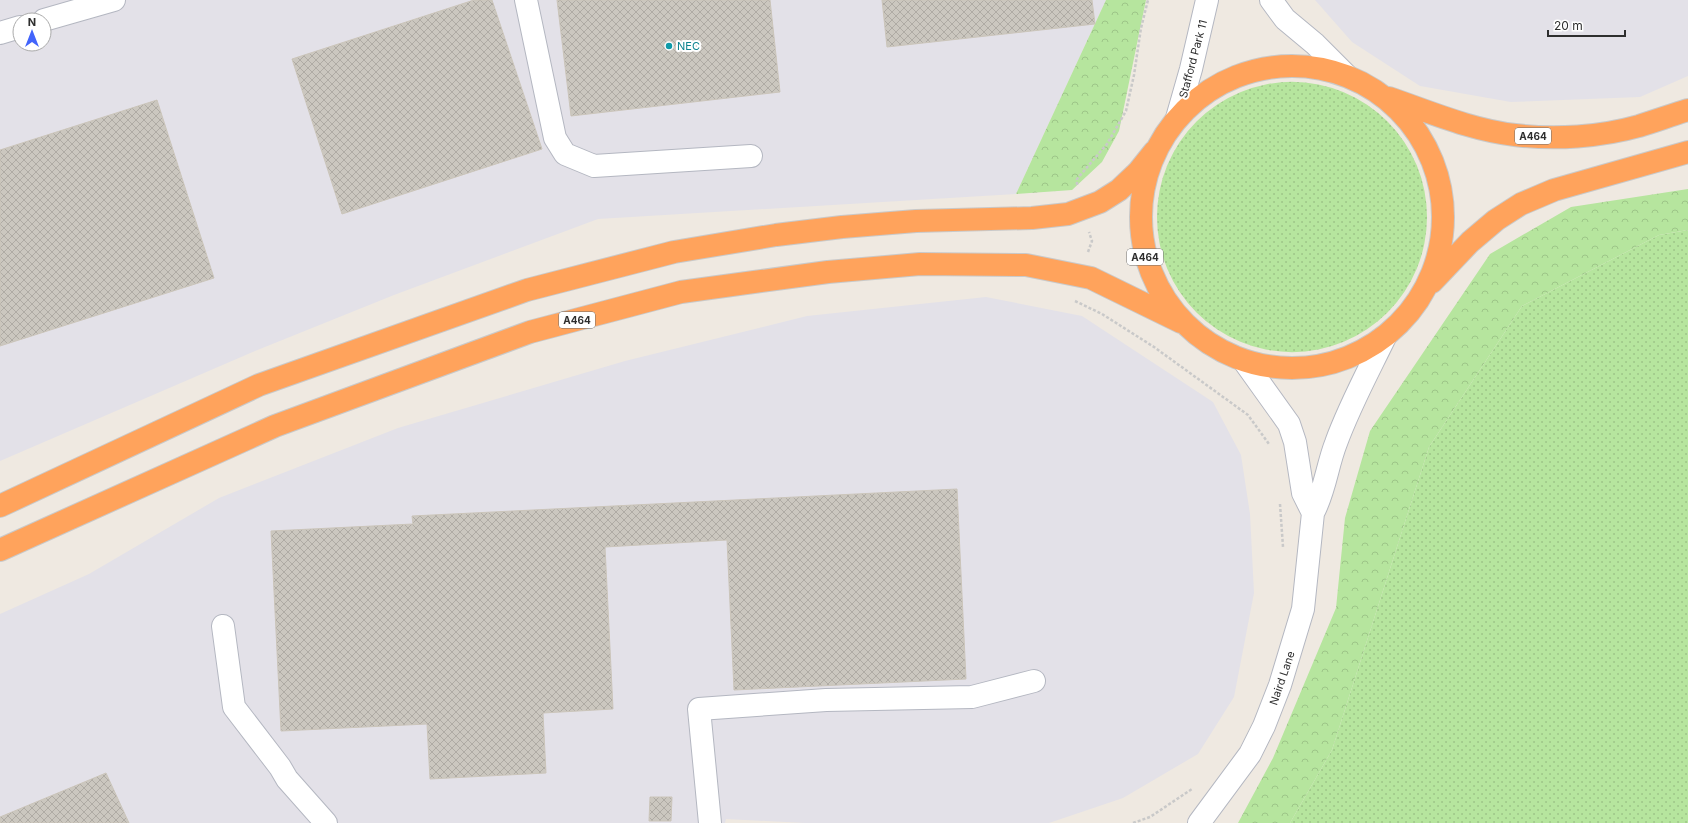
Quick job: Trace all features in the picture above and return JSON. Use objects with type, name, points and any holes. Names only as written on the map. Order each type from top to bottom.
[{"type":"highway","name":"A464","points":[[0,506],[259,385],[528,290],[674,252],[776,235],[842,227],[916,221],[1032,218],[1068,214],[1081,210],[1100,202],[1119,190],[1138,172],[1154,152],[1177,118],[1211,89],[1252,71],[1296,66],[1346,75],[1380,95],[1404,116],[1422,140],[1436,171],[1443,209],[1439,253],[1426,289]]},
{"type":"highway","name":"A464","points":[[1380,95],[1473,127],[1522,136],[1559,137],[1597,134],[1637,126],[1688,110]]},
{"type":"highway","name":"A464","points":[[1154,152],[1142,189],[1140,223],[1146,260],[1156,286],[1181,322]]},
{"type":"highway","name":"A464","points":[[0,550],[276,426],[530,332],[682,292],[828,272],[920,264],[1026,265],[1091,278],[1181,322],[1207,343],[1244,361],[1287,369],[1321,366],[1351,357],[1385,337],[1408,315],[1426,289],[1470,242],[1496,220],[1521,204],[1554,190],[1688,152]]},
{"type":"street","points":[[52,18],[114,0]]},
{"type":"street","points":[[526,0],[555,138],[565,154],[594,166],[751,156]]},
{"type":"street","name":"Stafford Park 11","points":[[1177,118],[1192,69],[1208,0]]},
{"type":"street","points":[[1271,0],[1285,19],[1315,44],[1346,75]]},
{"type":"street","points":[[0,33],[12,29]]},
{"type":"street","points":[[1313,513],[1319,502],[1340,430],[1385,337]]},
{"type":"street","points":[[1244,361],[1290,424],[1295,442],[1304,493],[1313,513]]},
{"type":"street","name":"Naird Lane","points":[[1199,823],[1250,754],[1264,726],[1280,685],[1304,609],[1313,513]]},
{"type":"street","points":[[223,626],[234,707],[280,767],[287,779],[326,823]]},
{"type":"street","points":[[710,823],[699,709],[826,700],[972,697],[1034,681]]},
{"type":"path","points":[[1148,0],[1141,28],[1134,75],[1126,111],[1108,144],[1077,180],[1076,192],[1092,241],[1074,301],[1102,314],[1154,347],[1248,415],[1270,446]]},
{"type":"path","points":[[1280,503],[1284,553]]},
{"type":"path","points":[[1132,823],[1150,817],[1196,787]]},
{"type":"shaded area","points":[[0,0],[1106,0],[1016,194],[598,219],[394,295],[255,351],[0,461]]},
{"type":"shaded area","points":[[1315,0],[1688,0],[1688,76],[1640,97],[1511,102],[1420,86],[1352,42]]},
{"type":"shaded area","points":[[986,297],[1082,316],[1213,402],[1241,455],[1250,514],[1254,593],[1234,697],[1198,754],[1123,798],[1049,823],[805,823],[726,819],[725,823],[0,823],[0,614],[89,574],[219,498],[398,428],[625,361],[807,316]]},
{"type":"green space","points":[[1106,0],[1146,0],[1119,131],[1102,162],[1072,190],[1016,194]]},
{"type":"green space","points":[[1292,82],[1318,85],[1344,93],[1367,105],[1387,122],[1404,142],[1416,165],[1424,191],[1427,217],[1424,243],[1416,269],[1404,292],[1387,312],[1367,329],[1344,341],[1318,349],[1292,352],[1266,349],[1240,341],[1217,329],[1197,312],[1180,292],[1168,269],[1160,243],[1157,217],[1160,191],[1168,165],[1180,142],[1197,122],[1217,105],[1240,93],[1266,85]]},
{"type":"green space","points":[[1688,189],[1688,230],[1659,235],[1522,306],[1429,447],[1332,750],[1290,823],[1238,823],[1273,758],[1336,608],[1345,518],[1370,431],[1490,254],[1571,207]]},
{"type":"green space","points":[[1688,230],[1688,823],[1290,823],[1332,750],[1429,447],[1522,306],[1659,235]]},
{"type":"building","points":[[474,0],[492,0],[542,149],[342,214],[292,59]]},
{"type":"building","name":"NEC","points":[[557,0],[770,0],[780,92],[571,116]]},
{"type":"building","points":[[882,0],[1092,0],[1095,24],[887,47]]},
{"type":"building","points":[[157,100],[214,278],[0,346],[0,150]]},
{"type":"building","points":[[957,489],[966,679],[734,690],[727,540],[605,547],[613,709],[543,713],[546,773],[430,779],[427,724],[281,731],[271,531],[413,524],[412,516]]},
{"type":"building","points":[[106,773],[129,823],[0,823],[0,817]]},
{"type":"building","points":[[650,797],[672,797],[671,821],[649,821]]},
{"type":"place","name":"NEC","points":[[669,46]]}]
